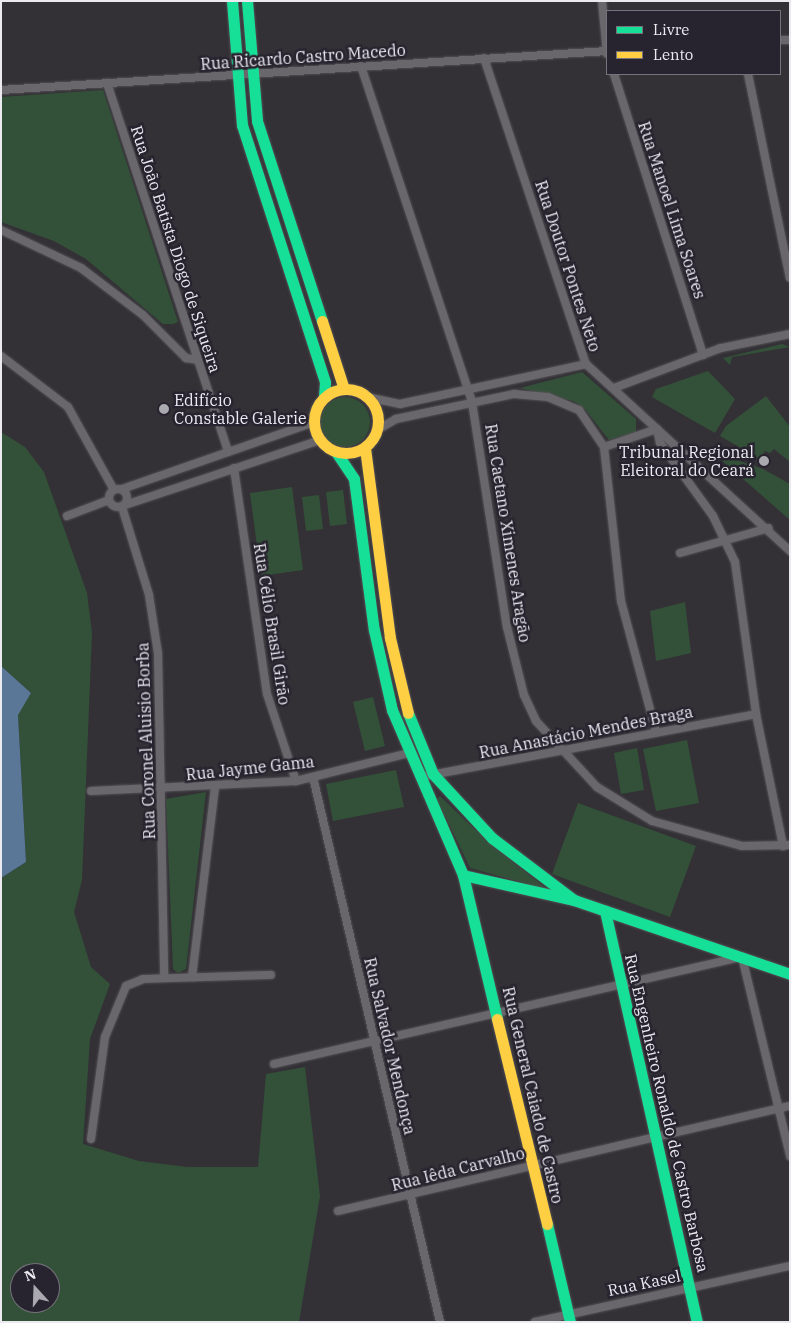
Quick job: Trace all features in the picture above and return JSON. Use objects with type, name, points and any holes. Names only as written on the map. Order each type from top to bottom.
[{"type":"main road","points":[[232,1],[240,115],[325,382],[324,397],[314,422],[320,440],[336,452],[365,448]]},
{"type":"main road","points":[[246,1],[255,112],[344,389]]},
{"type":"main road","points":[[252,154],[266,149]]},
{"type":"main road","points":[[287,265],[302,261]]},
{"type":"main road","points":[[324,397],[344,389],[367,397],[377,412],[377,430],[365,448],[397,670],[406,708],[433,774],[492,838],[574,900]]},
{"type":"main road","name":"Rua General Caiado de Castro","points":[[336,452],[354,479],[383,673],[409,753],[463,875],[499,1014],[532,1165],[569,1318]]},
{"type":"main road","points":[[362,539],[377,538]]},
{"type":"main road","points":[[383,673],[397,670]]},
{"type":"main road","points":[[463,875],[574,900],[790,974]]},
{"type":"main road","name":"Rua Engenheiro Ronaldo de Castro Barbosa","points":[[605,911],[696,1322]]},
{"type":"main road","points":[[774,968],[790,969]]},
{"type":"street","points":[[602,1],[606,42]]},
{"type":"street","name":"Rua Ricardo Castro Macedo","points":[[1,90],[236,76],[484,58],[606,52]]},
{"type":"street","name":"Rua Doutor Pontes Neto","points":[[484,58],[586,364],[770,528],[790,551]]},
{"type":"street","name":"Rua Caetano Ximenes Aragão","points":[[361,66],[472,402],[517,670],[536,721],[559,751],[597,787],[652,821],[742,846],[786,846]]},
{"type":"street","name":"Rua Manoel Lima Soares","points":[[614,75],[703,355]]},
{"type":"street","points":[[748,75],[790,278]]},
{"type":"street","name":"Rua João Batista Diogo de Siqueira","points":[[107,83],[228,452]]},
{"type":"street","points":[[1,230],[81,268],[143,315],[186,358],[197,360]]},
{"type":"street","points":[[614,388],[703,355],[790,334]]},
{"type":"street","points":[[1,356],[68,406],[118,489]]},
{"type":"street","points":[[367,397],[400,404],[586,364]]},
{"type":"street","points":[[510,381],[514,394]]},
{"type":"street","points":[[377,430],[396,419],[514,394],[548,397],[579,410],[604,447],[621,601],[656,732]]},
{"type":"street","points":[[67,516],[109,500],[118,489],[314,422]]},
{"type":"street","points":[[604,447],[657,429],[660,442],[693,485],[726,540],[740,583],[756,714],[786,846]]},
{"type":"street","points":[[264,439],[270,456]]},
{"type":"street","points":[[109,500],[123,506],[207,476],[320,440]]},
{"type":"street","points":[[202,461],[207,476]]},
{"type":"street","name":"Rua Célio Brasil Girão","points":[[234,468],[268,694],[296,781]]},
{"type":"street","name":"Rua Coronel Aluisio Borba","points":[[118,489],[128,498],[123,506],[155,626],[162,791],[164,978]]},
{"type":"street","points":[[680,553],[770,528]]},
{"type":"street","name":"Rua Anastácio Mendes Braga","points":[[420,777],[756,714]]},
{"type":"street","name":"Rua Jayme Gama","points":[[91,791],[162,791],[296,781],[409,753]]},
{"type":"street","name":"Rua Salvador Mendonça","points":[[313,777],[440,1322]]},
{"type":"street","points":[[192,977],[214,788]]},
{"type":"street","points":[[274,1064],[742,957],[790,1156]]},
{"type":"street","points":[[91,1139],[105,1037],[122,991],[135,980],[271,975]]},
{"type":"street","name":"Rua Iêda Carvalho","points":[[338,1211],[655,1134],[790,1106]]},
{"type":"street","name":"Rua Kasel","points":[[535,1322],[569,1318],[689,1287],[790,1266]]},
{"type":"green space","points":[[103,90],[178,322],[173,324],[163,324],[86,259],[54,241],[1,222],[1,97]]},
{"type":"green space","points":[[782,344],[790,347],[732,357],[730,365],[723,358]]},
{"type":"green space","points":[[708,371],[735,399],[715,433],[652,397],[656,389]]},
{"type":"green space","points":[[582,372],[636,419],[636,432],[609,440],[584,408],[573,401],[520,388]]},
{"type":"green space","points":[[766,396],[790,427],[790,462],[774,449],[770,453],[765,451],[760,459],[720,436],[726,426]]},
{"type":"green space","points":[[340,397],[350,397],[363,404],[370,417],[370,427],[363,440],[350,447],[340,447],[331,443],[324,436],[320,427],[320,417],[324,408],[331,401]]},
{"type":"green space","points":[[1,432],[25,447],[44,472],[87,593],[92,633],[82,880],[74,912],[91,967],[110,984],[90,1039],[83,1144],[139,1161],[187,1167],[258,1167],[266,1074],[305,1067],[320,1196],[299,1322],[1,1322],[1,878],[26,862],[18,714],[31,693],[1,666]]},
{"type":"green space","points":[[711,451],[763,469],[790,484],[790,520]]},
{"type":"green space","points":[[292,487],[303,570],[261,576],[250,493]]},
{"type":"green space","points":[[343,490],[347,524],[330,526],[326,492]]},
{"type":"green space","points":[[319,495],[323,529],[306,531],[302,497]]},
{"type":"green space","points":[[685,602],[691,653],[656,661],[650,611]]},
{"type":"green space","points":[[373,697],[385,746],[365,751],[353,702]]},
{"type":"green space","points":[[687,740],[699,803],[656,811],[643,749]]},
{"type":"green space","points":[[637,748],[644,790],[621,794],[614,753]]},
{"type":"green space","points":[[396,770],[404,807],[333,821],[326,784]]},
{"type":"green space","points":[[206,792],[186,969],[178,973],[173,969],[166,799]]},
{"type":"green space","points":[[440,796],[492,846],[547,889],[470,868],[437,799]]},
{"type":"green space","points":[[578,803],[696,846],[670,917],[552,874]]},
{"type":"water","points":[[1,666],[31,693],[18,715],[26,862],[1,878]]},
{"type":"traffic: fast","points":[[232,1],[242,125],[325,382],[324,397]]},
{"type":"traffic: fast","points":[[247,1],[257,121],[322,321]]},
{"type":"traffic: fast","points":[[336,452],[354,479],[374,630],[392,710],[463,875],[497,1019]]},
{"type":"traffic: fast","points":[[408,713],[433,774],[492,838],[574,900]]},
{"type":"traffic: fast","points":[[463,875],[574,900],[790,974]]},
{"type":"traffic: fast","points":[[605,911],[697,1322]]},
{"type":"traffic: fast","points":[[547,1224],[570,1322]]},
{"type":"traffic: slow","points":[[322,321],[344,389]]},
{"type":"traffic: slow","points":[[346,389],[364,394],[369,398],[373,403],[378,421],[373,439],[369,444],[364,448],[346,453],[328,448],[323,444],[319,439],[314,421],[319,403],[323,398],[328,394],[346,389]]},
{"type":"traffic: slow","points":[[365,448],[390,638],[408,713]]},
{"type":"traffic: slow","points":[[497,1019],[547,1224]]},
{"type":"place","name":"Edifício Constable Galerie","points":[[164,409]]},
{"type":"place","name":"Tribunal Regional Eleitoral do Ceará","points":[[764,461]]}]
